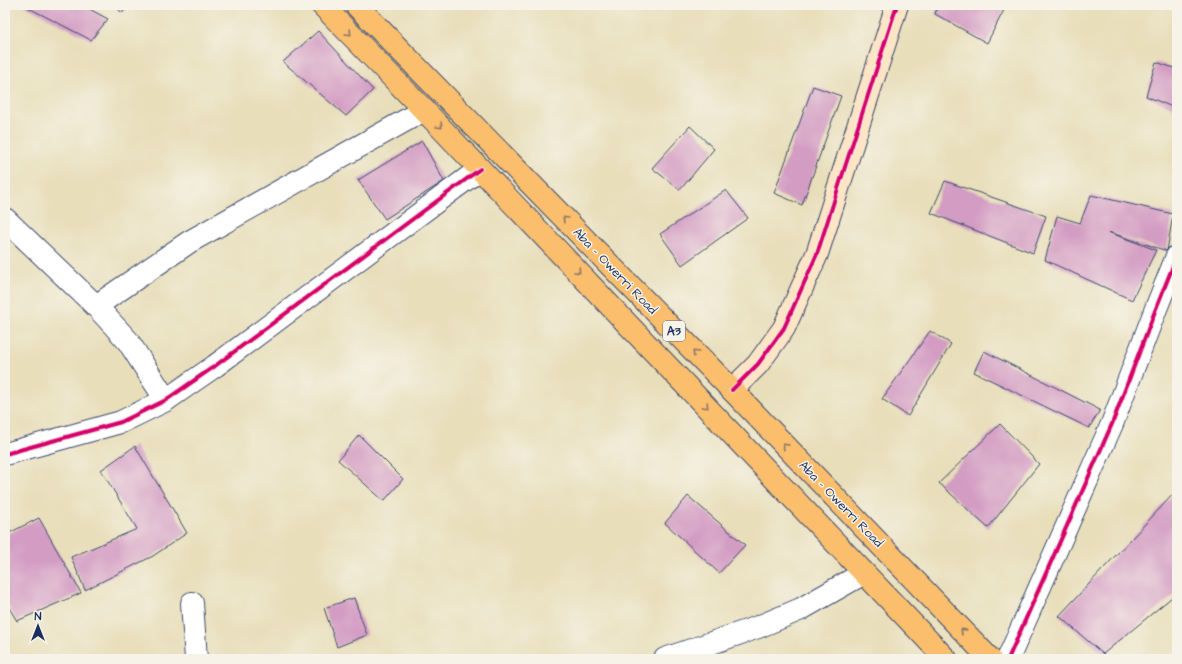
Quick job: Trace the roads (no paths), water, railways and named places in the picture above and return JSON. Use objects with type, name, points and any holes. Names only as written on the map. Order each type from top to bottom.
[{"type":"main road","name":"Aba - Owerri Road","points":[[322,5],[424,110],[946,659]]},
{"type":"main road","name":"Aba - Owerri Road","points":[[356,5],[732,390],[990,659]]},
{"type":"street","points":[[732,390],[758,364],[784,328],[817,254],[897,5]]},
{"type":"street","points":[[96,306],[189,242],[424,110]]},
{"type":"street","points":[[5,454],[121,422],[166,400],[228,356],[480,169]]},
{"type":"street","points":[[5,219],[96,306],[128,341],[166,400]]},
{"type":"street","points":[[1008,659],[1112,424],[1177,256]]},
{"type":"street","points":[[671,658],[758,627],[801,609],[864,573]]},
{"type":"street","points":[[192,603],[196,659]]}]
